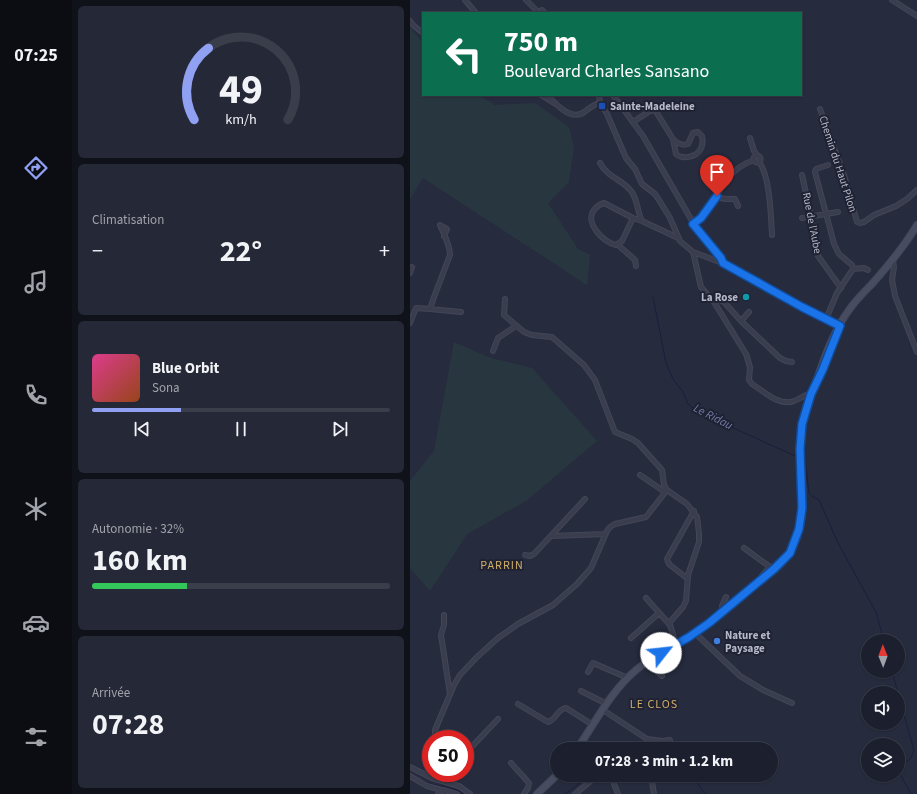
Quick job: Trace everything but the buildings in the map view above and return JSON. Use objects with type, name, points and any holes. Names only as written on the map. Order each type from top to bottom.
[{"type":"main road","points":[[581,742],[605,707],[628,678],[647,662],[695,633],[758,583],[788,556],[800,524],[802,508],[800,449],[801,431],[804,416],[824,357],[850,308],[893,260],[917,225]]},
{"type":"main road","points":[[816,381],[842,324]]},
{"type":"main road","points":[[537,794],[550,782]]},
{"type":"street","points":[[465,0],[475,12]]},
{"type":"street","points":[[526,0],[537,12]]},
{"type":"street","points":[[892,0],[917,16]]},
{"type":"street","points":[[410,21],[422,32]]},
{"type":"street","points":[[542,96],[575,114],[582,113],[599,99],[608,114],[626,158],[635,169],[642,184],[655,194],[659,200],[670,218],[678,238],[693,252],[723,263],[826,319],[842,324]]},
{"type":"street","points":[[549,96],[556,104]]},
{"type":"street","points":[[614,96],[643,136],[693,224],[721,258],[723,263]]},
{"type":"street","name":"Chemin du Haut Pilon","points":[[820,109],[842,169],[857,222],[864,222],[874,215],[896,206],[917,190]]},
{"type":"street","points":[[633,122],[650,111],[655,110],[673,139],[679,144],[687,144],[693,133],[698,132],[702,136],[702,145],[700,150],[696,153],[681,158],[676,154],[673,139]]},
{"type":"street","points":[[750,138],[754,151],[761,158],[759,162]]},
{"type":"street","points":[[693,224],[701,218],[734,172],[744,164],[754,160],[755,156],[757,155]]},
{"type":"street","points":[[754,160],[759,162],[762,166],[768,189],[772,235]]},
{"type":"street","points":[[600,163],[606,172],[632,192],[642,221]]},
{"type":"street","points":[[828,165],[816,169],[815,172],[823,200],[825,214],[835,247],[841,256],[852,265],[853,269]]},
{"type":"street","name":"Rue de l'Aube","points":[[802,175],[818,256],[841,288]]},
{"type":"street","points":[[717,196],[719,198],[726,199],[735,198],[738,206]]},
{"type":"street","points":[[636,266],[635,260],[618,245],[606,240],[592,225],[590,220],[592,213],[598,205],[604,203],[678,238]]},
{"type":"street","points":[[802,218],[838,212]]},
{"type":"street","points":[[618,245],[622,241],[633,218]]},
{"type":"street","points":[[430,309],[450,257],[450,251],[444,236]]},
{"type":"street","points":[[693,252],[701,286],[714,302],[748,358],[750,367],[748,378],[752,384],[777,400],[786,403],[811,394]]},
{"type":"street","points":[[893,260],[893,291],[917,352]]},
{"type":"street","points":[[410,273],[412,267]]},
{"type":"street","points":[[853,269],[864,268],[868,270]]},
{"type":"street","points":[[826,319],[841,288],[853,269]]},
{"type":"street","points":[[505,299],[504,315],[516,326],[524,332],[532,335],[552,337],[584,365],[595,380],[615,432],[638,443],[662,470],[666,491]]},
{"type":"street","points":[[714,302],[720,300],[723,301],[741,321],[783,360],[792,362]]},
{"type":"street","points":[[410,306],[416,308],[461,312]]},
{"type":"street","points":[[410,324],[416,308]]},
{"type":"street","points":[[741,321],[749,312]]},
{"type":"street","points":[[493,351],[498,338],[516,326]]},
{"type":"street","points":[[640,475],[684,501],[694,511],[697,520],[699,542],[688,579],[685,604],[671,620],[670,625]]},
{"type":"street","points":[[435,730],[450,694],[460,675],[491,644],[510,629],[553,605],[577,584],[591,568],[610,527],[615,524],[646,517],[666,491]]},
{"type":"street","points":[[525,555],[532,555],[585,499]]},
{"type":"street","points":[[688,579],[670,565],[667,559],[694,511]]},
{"type":"street","points":[[551,536],[606,534]]},
{"type":"street","points":[[744,548],[770,567]]},
{"type":"street","points":[[758,583],[770,567],[781,563]]},
{"type":"street","points":[[725,610],[722,606],[726,597]]},
{"type":"street","points":[[646,598],[670,625],[676,644]]},
{"type":"street","points":[[631,638],[659,613]]},
{"type":"street","points":[[444,615],[444,625],[441,635],[450,694]]},
{"type":"street","points":[[695,633],[740,676],[763,690],[792,703]]},
{"type":"street","points":[[647,662],[662,676]]},
{"type":"street","points":[[588,672],[593,663],[628,678]]},
{"type":"street","points":[[581,691],[605,707],[643,738],[670,740]]},
{"type":"street","points":[[518,704],[548,722],[552,720],[562,708],[566,708],[593,725]]},
{"type":"street","points":[[474,744],[498,719]]},
{"type":"street","points":[[511,763],[529,783],[524,794]]},
{"type":"street","points":[[410,767],[422,773]]},
{"type":"street","points":[[410,776],[427,786],[457,794]]},
{"type":"street","points":[[446,782],[459,786],[470,794]]},
{"type":"street","points":[[575,794],[590,782]]},
{"type":"street","points":[[614,782],[618,794]]},
{"type":"street","points":[[652,782],[654,794]]},
{"type":"street","points":[[438,794],[442,790]]},
{"type":"shaded area","points":[[410,27],[422,42],[422,96],[480,96],[495,105],[535,103],[569,127],[574,147],[569,182],[548,203],[578,249],[590,255],[587,285],[423,178],[410,199]]},
{"type":"shaded area","points":[[454,342],[491,358],[532,368],[597,441],[526,501],[467,534],[430,591],[410,568],[410,481],[434,451]]},
{"type":"waterway","points":[[825,220],[829,235]]},
{"type":"waterway","points":[[845,261],[850,267],[850,270]]},
{"type":"waterway","name":"Le Ridau","points":[[653,297],[666,363],[673,379],[683,392],[688,404],[698,412],[797,456]]},
{"type":"waterway","name":"Le Ridau","points":[[804,459],[809,493],[819,500],[838,543],[876,612],[882,634]]},
{"type":"waterway","name":"Le Ridau","points":[[894,678],[896,686]]},
{"type":"waterway","name":"Le Ridau","points":[[905,718],[914,750],[911,758],[905,763]]},
{"type":"waterway","points":[[426,782],[455,789],[465,794]]},
{"type":"waterway","points":[[564,794],[581,782]]},
{"type":"waterway","points":[[697,782],[705,794]]},
{"type":"waterway","name":"Le Ridau","points":[[904,782],[911,794]]},
{"type":"place","name":"Sainte-Madeleine","points":[[602,106]]},
{"type":"place","name":"La Rose","points":[[746,297]]},
{"type":"place","name":"Nature et Paysage","points":[[717,641]]},
{"type":"district","name":"PARRIN","points":[[502,565]]},
{"type":"district","name":"LE CLOS","points":[[654,704]]},
{"type":"route","points":[[661,653],[689,637],[709,623],[781,563],[790,553],[797,537],[801,519],[802,486],[800,449],[802,424],[816,381],[834,344],[840,326],[815,314],[723,263],[721,258],[693,224],[701,218],[717,196]]}]
